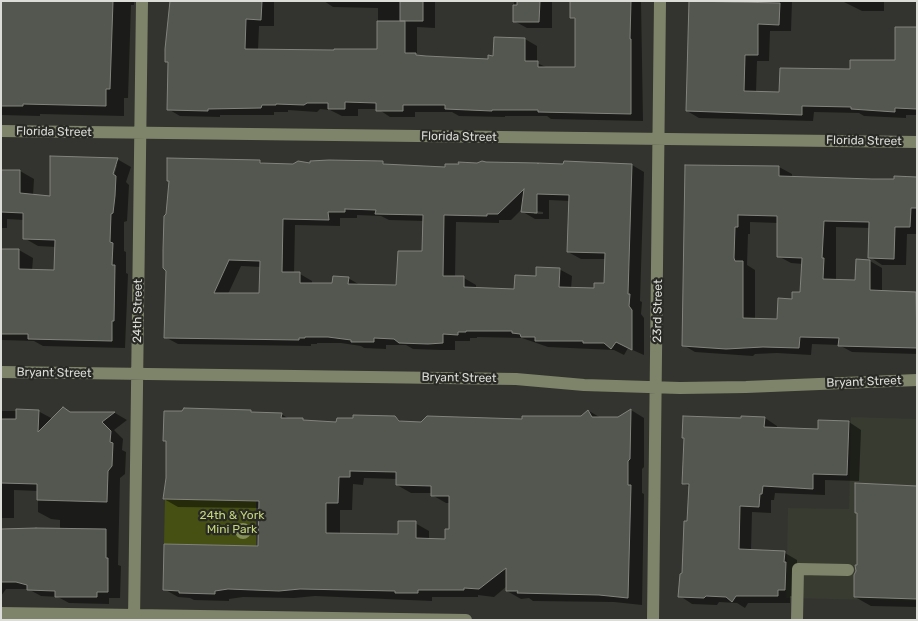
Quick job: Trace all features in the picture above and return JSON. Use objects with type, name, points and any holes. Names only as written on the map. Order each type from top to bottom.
[{"type":"street","name":"24th Street","points":[[134,617],[142,1]]},
{"type":"street","name":"23rd Street","points":[[653,620],[660,139],[660,1]]},
{"type":"street","name":"Florida Street","points":[[1,131],[917,142]]},
{"type":"street","name":"Bryant Street","points":[[1,372],[516,379],[590,386],[657,387],[746,387],[917,380]]},
{"type":"street","points":[[796,620],[798,569],[848,570]]},
{"type":"street","points":[[1,613],[134,617],[466,620]]},
{"type":"shaded area","points":[[851,417],[917,419],[917,601],[786,598],[788,508],[849,509]]},
{"type":"green space","name":"24th & York Mini Park","points":[[165,499],[256,501],[256,546],[164,544]]},
{"type":"building","points":[[1,1],[113,1],[110,89],[106,89],[106,106],[23,104],[23,106],[1,106]]},
{"type":"building","points":[[170,1],[262,1],[261,20],[246,19],[245,49],[377,49],[377,21],[405,21],[405,53],[488,59],[488,55],[493,56],[494,37],[525,38],[525,61],[538,61],[538,67],[575,67],[575,18],[570,18],[570,1],[631,1],[631,114],[445,109],[445,105],[403,105],[403,111],[376,111],[376,103],[345,102],[345,109],[328,109],[328,103],[307,103],[304,105],[262,105],[261,108],[208,109],[208,111],[167,110],[168,62],[165,62],[165,49]]},
{"type":"building","points":[[400,1],[423,1],[423,21],[400,21]]},
{"type":"building","points":[[517,1],[540,1],[539,22],[513,22],[513,5],[517,5]]},
{"type":"building","points":[[689,1],[780,3],[779,25],[758,24],[758,55],[745,55],[744,91],[779,92],[780,68],[850,69],[850,60],[895,60],[895,27],[917,27],[917,109],[895,108],[895,112],[851,109],[851,107],[802,106],[802,115],[686,111]]},
{"type":"building","points":[[50,156],[118,158],[113,174],[116,176],[113,213],[111,214],[110,242],[113,243],[112,265],[115,265],[112,341],[28,339],[28,334],[1,334],[1,249],[19,249],[19,269],[54,270],[55,240],[23,239],[23,213],[1,212],[1,170],[20,170],[20,193],[50,196]]},
{"type":"building","points":[[167,158],[260,160],[260,163],[293,164],[298,161],[310,163],[310,161],[329,160],[383,161],[383,164],[445,167],[445,164],[459,164],[458,162],[477,163],[482,161],[563,164],[564,161],[632,164],[628,294],[630,294],[629,306],[632,310],[632,350],[616,342],[611,349],[604,343],[535,341],[535,337],[521,337],[520,334],[512,333],[512,331],[466,331],[458,332],[458,335],[443,334],[443,343],[428,344],[399,343],[394,339],[374,338],[374,342],[351,342],[351,340],[328,337],[305,337],[299,338],[299,340],[164,338],[166,271],[163,268],[163,250],[164,216],[166,214],[169,181],[167,181]],"holes":[[[524,189],[521,212],[537,213],[537,194],[569,195],[567,252],[605,253],[604,283],[594,283],[594,288],[559,287],[560,268],[536,267],[536,276],[515,275],[514,289],[464,287],[464,276],[443,276],[444,215],[487,216],[487,214],[498,214]],[[345,209],[376,210],[375,214],[423,215],[422,251],[398,251],[396,285],[348,284],[349,277],[333,276],[332,283],[300,283],[300,272],[282,272],[283,219],[329,220],[328,212],[345,212]],[[229,260],[260,261],[259,293],[214,293]]]},
{"type":"building","points":[[685,165],[779,166],[779,176],[872,179],[894,179],[894,176],[917,177],[917,208],[911,208],[910,227],[895,227],[894,259],[868,258],[869,222],[824,221],[822,258],[824,258],[823,279],[855,280],[856,259],[870,260],[870,290],[916,292],[917,348],[838,346],[839,338],[800,337],[799,348],[726,349],[682,346]],"holes":[[[738,215],[777,216],[777,257],[802,258],[800,292],[792,292],[792,299],[778,298],[777,319],[743,318],[743,261],[735,261],[734,258],[735,227],[738,227]]]},
{"type":"building","points":[[63,407],[70,412],[115,412],[102,422],[111,431],[110,442],[113,443],[112,466],[108,471],[107,502],[37,500],[37,484],[1,483],[1,419],[16,419],[16,409],[39,410],[38,432]]},
{"type":"building","points":[[184,408],[251,410],[251,412],[282,413],[281,418],[303,418],[303,420],[336,422],[337,418],[353,418],[353,415],[395,416],[399,421],[421,422],[427,416],[522,419],[522,416],[581,416],[588,410],[592,417],[618,417],[631,409],[630,459],[628,461],[628,485],[631,485],[628,598],[506,591],[506,568],[479,589],[418,590],[418,593],[300,589],[279,591],[228,589],[215,591],[215,594],[179,593],[179,591],[163,590],[164,544],[258,546],[259,501],[163,499],[166,478],[166,441],[163,441],[164,411],[182,411]],"holes":[[[350,471],[396,472],[396,485],[431,486],[431,496],[449,496],[449,529],[445,529],[445,539],[416,538],[416,521],[398,521],[398,534],[326,533],[326,503],[338,503],[339,477],[350,477]]]},
{"type":"building","points":[[683,416],[765,417],[764,427],[818,429],[818,420],[849,421],[847,475],[813,474],[813,489],[763,486],[759,507],[740,506],[739,549],[785,551],[785,590],[778,590],[778,596],[736,596],[732,602],[726,597],[678,597],[680,574],[682,573],[684,521],[687,521],[689,484],[682,484]]},
{"type":"building","points":[[855,483],[917,486],[917,599],[854,597],[854,575],[856,571],[855,565],[857,565]]},
{"type":"building","points":[[1,529],[106,529],[108,592],[97,592],[97,597],[55,597],[55,591],[27,590],[27,585],[16,582],[1,582]]}]
